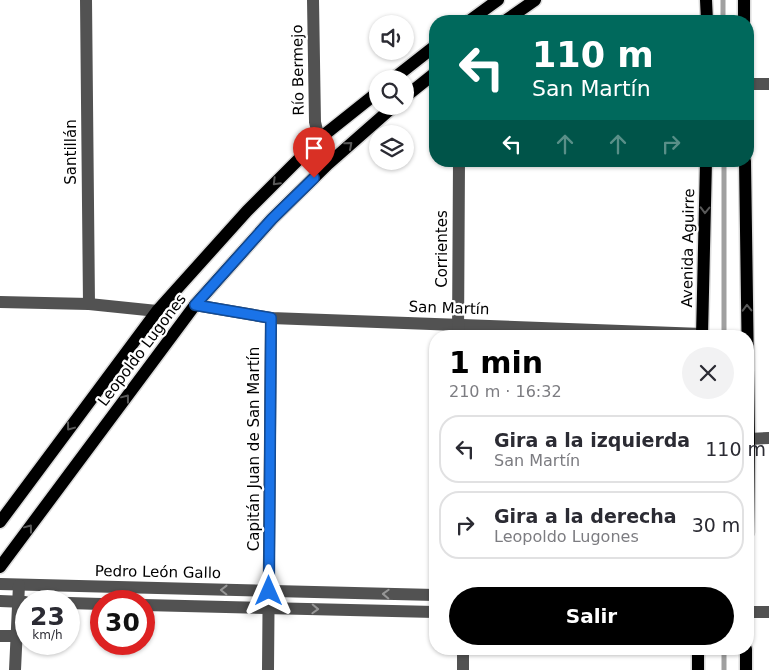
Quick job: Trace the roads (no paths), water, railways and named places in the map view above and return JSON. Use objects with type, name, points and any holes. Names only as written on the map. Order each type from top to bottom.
[{"type":"main road","points":[[477,15],[498,0]]},
{"type":"main road","points":[[514,15],[535,0]]},
{"type":"main road","points":[[706,0],[707,15]]},
{"type":"main road","points":[[744,0],[744,15]]},
{"type":"main road","points":[[404,70],[429,51]]},
{"type":"main road","points":[[414,90],[429,78]]},
{"type":"main road","name":"Leopoldo Lugones","points":[[0,522],[156,311],[247,211],[319,139],[369,99]]},
{"type":"main road","name":"Leopoldo Lugones","points":[[0,567],[195,305],[272,219],[328,164],[384,115]]},
{"type":"main road","name":"Avenida Aguirre","points":[[702,330],[706,167]]},
{"type":"main road","points":[[745,167],[747,330]]},
{"type":"main road","points":[[698,655],[698,670]]},
{"type":"main road","points":[[746,655],[746,670]]},
{"type":"street","name":"Santillán","points":[[86,0],[89,304]]},
{"type":"street","name":"Río Bermejo","points":[[313,0],[315,122],[319,139]]},
{"type":"street","points":[[754,84],[769,84]]},
{"type":"street","name":"Corrientes","points":[[458,330],[459,167]]},
{"type":"street","points":[[0,302],[89,304],[156,311]]},
{"type":"street","name":"San Martín","points":[[195,305],[271,318],[458,330]]},
{"type":"street","name":"Capitán Juan de San Martín","points":[[268,670],[271,318]]},
{"type":"street","points":[[754,439],[769,438]]},
{"type":"street","name":"Pedro León Gallo","points":[[0,584],[429,596]]},
{"type":"street","points":[[19,585],[20,590]]},
{"type":"street","points":[[0,601],[15,602]]},
{"type":"street","points":[[155,605],[429,612]]},
{"type":"street","points":[[754,612],[769,612]]},
{"type":"street","points":[[0,636],[15,636]]},
{"type":"street","points":[[15,655],[15,670]]},
{"type":"street","points":[[463,655],[463,670]]},
{"type":"waterway","points":[[723,0],[723,15]]},
{"type":"waterway","points":[[724,167],[724,330]]},
{"type":"waterway","points":[[724,655],[724,670]]}]
